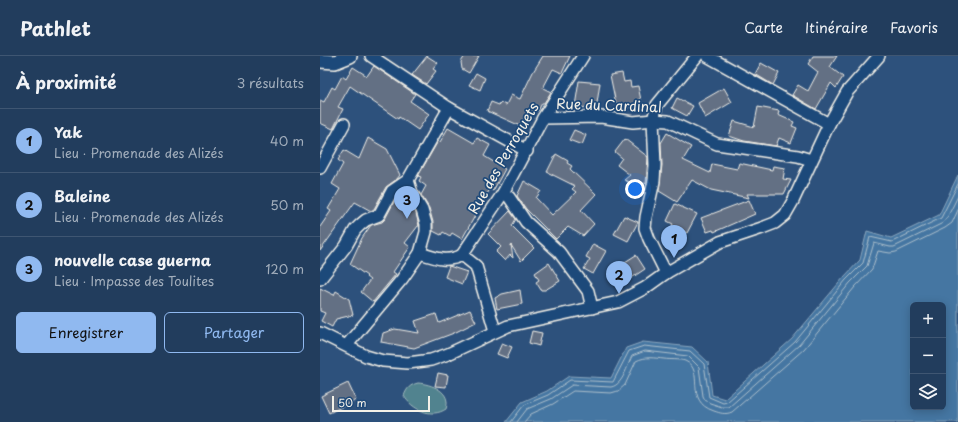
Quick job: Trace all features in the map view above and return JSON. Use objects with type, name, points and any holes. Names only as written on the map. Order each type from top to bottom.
[{"type":"street","points":[[320,61],[335,62],[350,56]]},
{"type":"street","points":[[371,56],[450,108],[527,151]]},
{"type":"street","name":"Rue des Perroquets","points":[[462,255],[503,193],[527,151],[543,118],[583,56]]},
{"type":"street","points":[[666,273],[645,228],[654,181],[655,165],[653,120],[657,106],[697,56]]},
{"type":"street","points":[[707,56],[828,124]]},
{"type":"street","points":[[320,333],[347,345],[366,356],[383,361],[408,363],[431,360],[448,354],[496,331],[523,321],[618,302],[645,288],[666,273],[720,242],[775,223],[785,215],[793,201],[828,124],[847,92],[879,56]]},
{"type":"street","points":[[320,279],[333,264],[360,224],[379,214],[392,191],[408,180],[450,108]]},
{"type":"street","name":"Rue du Cardinal","points":[[543,118],[600,117],[633,122],[653,120],[668,121],[717,144],[798,156],[811,160]]},
{"type":"street","points":[[320,168],[344,124]]},
{"type":"street","points":[[347,345],[402,279],[420,253],[426,232],[425,217],[412,193],[408,180]]},
{"type":"street","points":[[503,193],[509,197],[526,222],[559,252],[588,291],[592,308]]},
{"type":"street","points":[[420,253],[438,259],[449,260],[455,259],[462,255],[476,266],[496,331]]},
{"type":"green space","points":[[418,383],[434,387],[443,393],[446,397],[446,409],[440,412],[428,413],[422,411],[407,401],[404,396],[406,391],[409,387]]},
{"type":"water","points":[[958,175],[958,422],[506,422],[522,402],[547,391],[569,376],[611,378],[626,348],[643,342],[692,347],[708,362],[712,395],[725,399],[792,339],[860,260],[867,231],[891,238],[939,215]]},
{"type":"building","points":[[427,56],[438,63],[433,69],[436,71],[426,84],[412,75]]},
{"type":"building","points":[[465,56],[479,56],[469,73],[462,69],[461,62]]},
{"type":"building","points":[[543,56],[570,56],[562,73],[553,69],[543,88],[551,92],[544,103],[542,103],[538,111],[534,109],[525,128],[487,111],[491,102],[499,105],[501,103],[506,105],[511,95],[520,99],[533,72]]},
{"type":"building","points":[[813,56],[837,56],[830,67],[843,77],[836,88],[831,83],[816,109],[792,95],[798,85],[808,91],[818,72],[808,64]]},
{"type":"building","points":[[761,63],[779,73],[773,85],[755,74]]},
{"type":"building","points":[[374,66],[415,94],[410,101],[429,114],[418,130],[399,117],[398,119],[350,86],[338,107],[343,109],[333,129],[320,123],[320,100],[324,102],[332,87],[335,89],[342,76],[346,79],[353,67],[367,76]]},
{"type":"building","points":[[476,73],[485,78],[480,90],[469,85]]},
{"type":"building","points":[[622,73],[624,82],[630,81],[631,87],[638,86],[642,105],[621,109],[620,103],[616,104],[610,75]]},
{"type":"building","points":[[579,81],[600,83],[596,110],[575,106]]},
{"type":"building","points":[[724,88],[732,102],[705,118],[698,103]]},
{"type":"building","points":[[677,98],[693,106],[687,116],[672,108]]},
{"type":"building","points":[[758,107],[779,111],[778,115],[794,122],[792,126],[797,128],[791,143],[779,138],[776,146],[744,141],[729,136],[734,121],[754,127]]},
{"type":"building","points":[[448,128],[474,143],[477,138],[490,145],[484,156],[505,169],[493,191],[490,189],[462,239],[452,233],[450,236],[443,232],[441,235],[433,231],[433,222],[429,208],[421,195],[426,186],[419,181],[421,177],[418,176],[438,141],[440,142]]},
{"type":"building","points":[[574,130],[586,135],[582,145],[569,140]]},
{"type":"building","points":[[667,133],[691,147],[683,160],[710,173],[712,164],[737,169],[739,163],[772,170],[773,166],[785,168],[783,179],[791,180],[784,194],[747,194],[749,198],[711,190],[692,180],[677,202],[659,191],[662,165],[661,143]]},
{"type":"building","points":[[368,138],[387,149],[400,175],[386,187],[374,209],[371,211],[355,202],[320,251],[320,227],[331,211],[328,209],[340,189],[332,184],[343,164],[338,160],[344,150],[359,159]]},
{"type":"building","points":[[625,139],[648,157],[646,184],[644,183],[638,196],[627,191],[631,183],[624,180],[630,175],[617,165],[622,158],[615,152]]},
{"type":"building","points":[[556,154],[568,161],[567,163],[572,166],[570,169],[596,194],[581,210],[594,224],[583,236],[568,227],[556,239],[526,209],[517,196],[524,181],[541,191],[536,198],[552,215],[576,192],[572,189],[575,186],[547,172]]},
{"type":"building","points":[[396,198],[413,208],[416,213],[419,226],[405,243],[410,247],[393,272],[396,274],[373,302],[361,292],[370,280],[366,277],[367,276],[350,264],[362,238],[371,225],[382,222],[385,219]]},
{"type":"building","points":[[749,200],[755,214],[714,232],[713,230],[707,232],[701,218]]},
{"type":"building","points":[[675,204],[697,214],[687,233],[672,226],[673,224],[667,221]]},
{"type":"building","points":[[510,211],[516,219],[512,226],[534,248],[521,261],[511,245],[513,258],[510,255],[505,261],[496,252],[501,247],[488,234]]},
{"type":"building","points":[[624,216],[638,222],[628,241],[614,234]]},
{"type":"building","points":[[593,244],[606,251],[593,274],[584,269],[590,259],[586,257]]},
{"type":"building","points":[[636,255],[645,269],[624,283],[614,269]]},
{"type":"building","points":[[549,263],[560,281],[545,290],[541,290],[536,282],[539,280],[535,273]]},
{"type":"building","points":[[449,266],[467,272],[462,284],[445,277]]},
{"type":"building","points":[[320,288],[334,295],[336,291],[349,299],[353,315],[336,319],[332,327],[321,321],[325,313],[320,311]]},
{"type":"building","points":[[520,290],[522,304],[497,309],[495,298],[502,294]]},
{"type":"building","points":[[470,310],[476,322],[454,333],[414,348],[381,342],[383,333],[395,329],[419,333],[415,321],[436,314],[439,323]]},
{"type":"building","points":[[532,331],[542,333],[539,346],[529,343]]},
{"type":"building","points":[[502,343],[512,347],[507,358],[497,354]]},
{"type":"building","points":[[438,373],[448,375],[446,387],[435,386]]},
{"type":"building","points":[[348,383],[356,400],[329,413],[321,396]]},
{"type":"place","name":"nouvelle case guerna","points":[[407,219]]},
{"type":"place","name":"Yak","points":[[674,258]]},
{"type":"place","name":"Baleine","points":[[619,294]]}]
